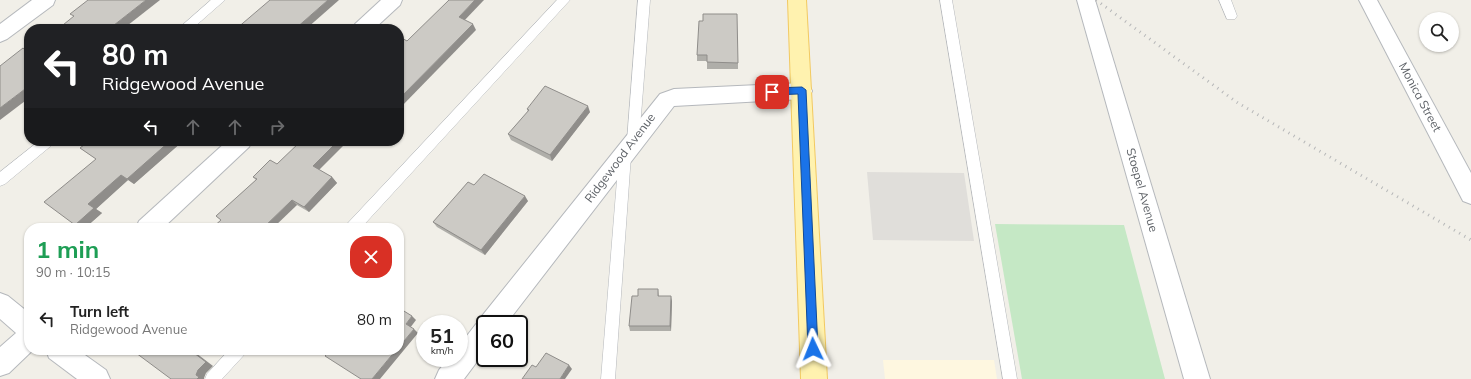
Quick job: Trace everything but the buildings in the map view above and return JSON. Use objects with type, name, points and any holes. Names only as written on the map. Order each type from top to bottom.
[{"type":"main road","points":[[797,0],[814,379]]},
{"type":"street","points":[[0,34],[46,0]]},
{"type":"street","points":[[367,24],[393,0]]},
{"type":"street","name":"Stoepel Avenue","points":[[1086,0],[1197,379]]},
{"type":"street","name":"Monica Street","points":[[1368,0],[1471,194]]},
{"type":"street","name":"Ridgewood Avenue","points":[[498,315],[661,105],[674,96],[802,90]]},
{"type":"street","points":[[152,223],[236,146]]},
{"type":"street","points":[[0,304],[24,324]]},
{"type":"street","points":[[0,364],[24,342]]},
{"type":"street","points":[[448,379],[476,343]]},
{"type":"street","points":[[65,355],[97,379]]},
{"type":"lane","points":[[190,24],[219,0]]},
{"type":"lane","points":[[357,223],[564,0]]},
{"type":"lane","points":[[608,379],[644,0]]},
{"type":"lane","points":[[946,0],[1010,379]]},
{"type":"lane","points":[[1225,0],[1231,16]]},
{"type":"lane","points":[[0,180],[42,146]]},
{"type":"lane","points":[[212,379],[234,355]]},
{"type":"shaded area","points":[[867,172],[964,173],[974,241],[873,240]]},
{"type":"shaded area","points":[[883,360],[994,360],[997,379],[885,379]]},
{"type":"green space","points":[[995,224],[1124,225],[1165,379],[1022,379]]},
{"type":"railway","points":[[1096,0],[1238,103],[1471,240]]},
{"type":"route","points":[[772,92],[802,90],[813,349]]}]
